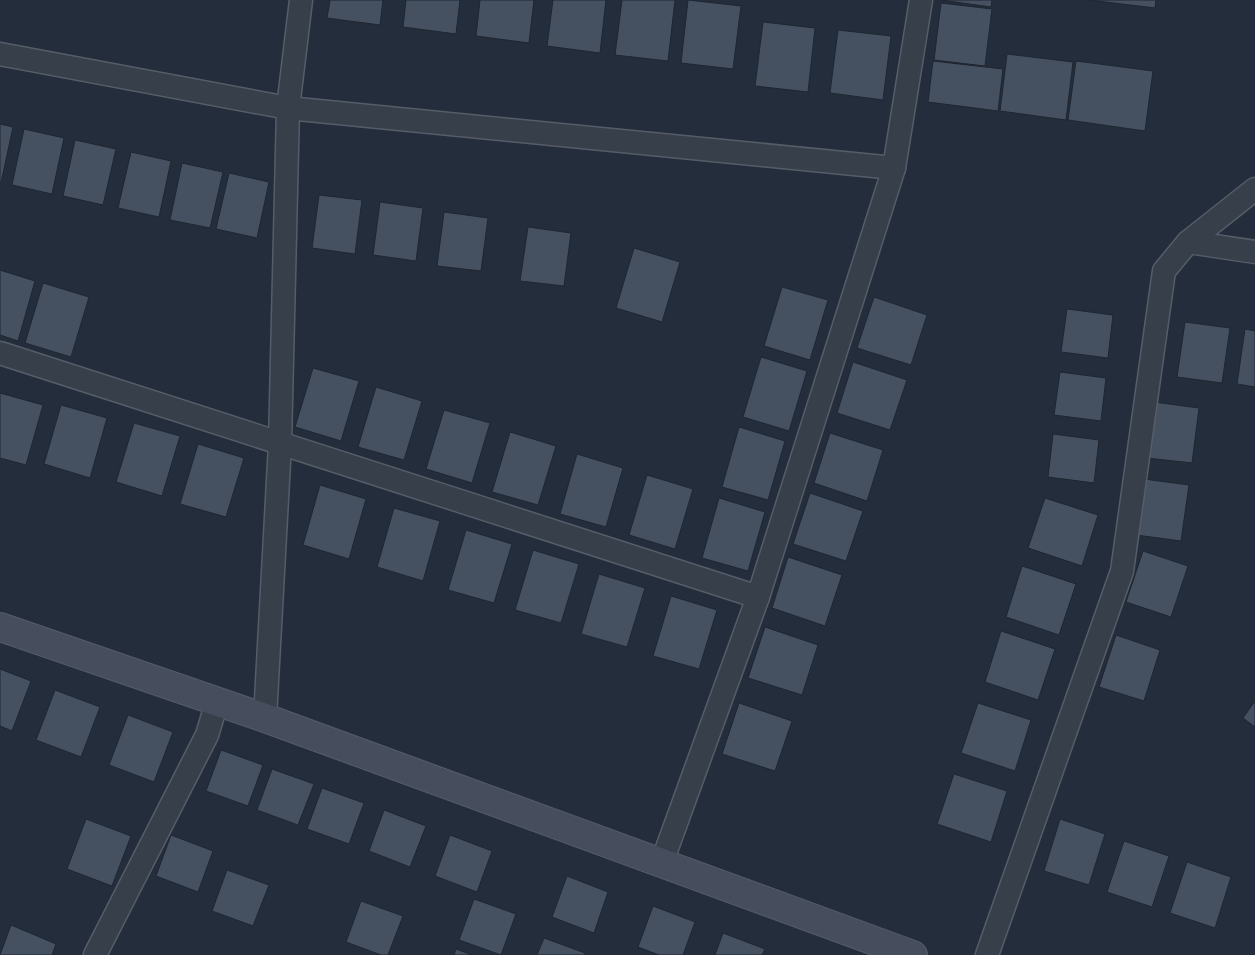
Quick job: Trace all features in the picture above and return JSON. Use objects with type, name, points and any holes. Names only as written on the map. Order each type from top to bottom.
[{"type":"main road","points":[[0,627],[265,718],[913,955]]},
{"type":"street","points":[[265,718],[280,444],[288,108],[301,0]]},
{"type":"street","points":[[662,862],[758,597],[894,168],[921,0]]},
{"type":"street","points":[[0,54],[288,108],[894,168]]},
{"type":"street","points":[[987,955],[1122,571],[1164,272],[1188,242],[1255,189]]},
{"type":"street","points":[[1188,242],[1255,252]]},
{"type":"street","points":[[0,353],[758,597]]},
{"type":"street","points":[[96,955],[207,735],[217,702]]},
{"type":"building","points":[[330,0],[383,0],[380,25],[327,18]]},
{"type":"building","points":[[406,0],[460,0],[456,34],[403,27]]},
{"type":"building","points":[[480,0],[534,0],[529,43],[476,36]]},
{"type":"building","points":[[553,0],[606,0],[600,53],[547,46]]},
{"type":"building","points":[[622,0],[675,0],[668,61],[615,55]]},
{"type":"building","points":[[688,0],[741,6],[733,69],[681,63]]},
{"type":"building","points":[[941,0],[992,0],[991,7]]},
{"type":"building","points":[[1089,0],[1156,0],[1155,8]]},
{"type":"building","points":[[941,3],[992,9],[985,66],[934,60]]},
{"type":"building","points":[[763,22],[815,28],[808,92],[755,86]]},
{"type":"building","points":[[838,30],[891,36],[883,100],[830,93]]},
{"type":"building","points":[[1007,54],[1073,62],[1066,120],[1000,111]]},
{"type":"building","points":[[933,61],[1003,69],[998,111],[928,102]]},
{"type":"building","points":[[1076,61],[1153,71],[1145,131],[1068,120]]},
{"type":"building","points":[[0,124],[13,127],[1,183],[0,183]]},
{"type":"building","points":[[24,129],[64,138],[52,194],[12,185]]},
{"type":"building","points":[[75,140],[116,149],[103,205],[63,196]]},
{"type":"building","points":[[131,152],[171,161],[159,217],[118,208]]},
{"type":"building","points":[[182,163],[223,172],[210,228],[170,220]]},
{"type":"building","points":[[229,173],[269,182],[257,238],[216,229]]},
{"type":"building","points":[[319,195],[362,200],[355,254],[312,248]]},
{"type":"building","points":[[380,202],[423,208],[416,261],[373,255]]},
{"type":"building","points":[[444,212],[488,218],[481,271],[437,266]]},
{"type":"building","points":[[528,227],[571,233],[564,286],[520,281]]},
{"type":"building","points":[[634,248],[680,262],[662,322],[616,308]]},
{"type":"building","points":[[0,270],[35,281],[18,341],[0,335]]},
{"type":"building","points":[[43,283],[89,297],[71,357],[25,343]]},
{"type":"building","points":[[782,287],[828,300],[810,360],[764,346]]},
{"type":"building","points":[[874,297],[927,315],[911,365],[857,348]]},
{"type":"building","points":[[1067,309],[1113,315],[1108,358],[1061,352]]},
{"type":"building","points":[[1185,322],[1230,328],[1222,383],[1177,377]]},
{"type":"building","points":[[1245,329],[1255,331],[1255,387],[1237,384]]},
{"type":"building","points":[[761,357],[807,371],[789,431],[743,417]]},
{"type":"building","points":[[853,362],[907,380],[890,430],[837,413]]},
{"type":"building","points":[[313,368],[359,381],[341,441],[295,427]]},
{"type":"building","points":[[1060,372],[1106,378],[1101,421],[1054,415]]},
{"type":"building","points":[[376,387],[422,401],[404,460],[358,447]]},
{"type":"building","points":[[0,393],[43,405],[26,465],[0,458]]},
{"type":"building","points":[[1154,402],[1199,408],[1192,463],[1147,458]]},
{"type":"building","points":[[61,405],[107,418],[90,478],[44,464]]},
{"type":"building","points":[[444,410],[490,423],[472,483],[426,469]]},
{"type":"building","points":[[134,423],[180,436],[162,496],[116,482]]},
{"type":"building","points":[[739,427],[785,441],[768,500],[722,487]]},
{"type":"building","points":[[510,432],[556,446],[538,505],[492,492]]},
{"type":"building","points":[[830,433],[883,450],[867,501],[814,483]]},
{"type":"building","points":[[1053,434],[1099,440],[1094,483],[1048,477]]},
{"type":"building","points":[[198,444],[244,458],[226,517],[180,504]]},
{"type":"building","points":[[577,454],[623,468],[606,527],[560,514]]},
{"type":"building","points":[[647,475],[693,489],[675,549],[629,535]]},
{"type":"building","points":[[1144,479],[1189,485],[1181,541],[1136,535]]},
{"type":"building","points":[[320,485],[366,499],[349,559],[303,545]]},
{"type":"building","points":[[810,493],[863,511],[846,561],[793,544]]},
{"type":"building","points":[[719,498],[765,512],[748,571],[702,558]]},
{"type":"building","points":[[1045,498],[1098,515],[1082,566],[1028,548]]},
{"type":"building","points":[[394,508],[440,521],[423,581],[377,567]]},
{"type":"building","points":[[466,530],[512,544],[494,603],[448,590]]},
{"type":"building","points":[[533,550],[579,564],[561,623],[515,610]]},
{"type":"building","points":[[1143,551],[1188,566],[1171,617],[1126,602]]},
{"type":"building","points":[[788,557],[842,575],[825,626],[772,608]]},
{"type":"building","points":[[1022,566],[1076,584],[1059,635],[1006,617]]},
{"type":"building","points":[[599,574],[645,588],[627,647],[581,634]]},
{"type":"building","points":[[671,596],[717,610],[699,669],[653,656]]},
{"type":"building","points":[[765,627],[818,645],[802,695],[748,678]]},
{"type":"building","points":[[1001,631],[1055,649],[1038,700],[985,682]]},
{"type":"building","points":[[1116,635],[1160,650],[1144,701],[1099,687]]},
{"type":"building","points":[[0,669],[31,681],[12,731],[0,726]]},
{"type":"building","points":[[55,690],[100,707],[81,757],[36,740]]},
{"type":"building","points":[[1255,701],[1255,727],[1243,718]]},
{"type":"building","points":[[739,703],[792,721],[775,771],[722,754]]},
{"type":"building","points":[[978,703],[1031,720],[1015,771],[961,753]]},
{"type":"building","points":[[128,715],[173,732],[154,782],[109,765]]},
{"type":"building","points":[[221,750],[263,765],[248,806],[206,791]]},
{"type":"building","points":[[272,769],[314,784],[298,825],[257,810]]},
{"type":"building","points":[[954,774],[1007,791],[991,842],[937,824]]},
{"type":"building","points":[[322,788],[364,803],[349,844],[307,829]]},
{"type":"building","points":[[384,810],[426,826],[410,867],[369,851]]},
{"type":"building","points":[[86,819],[131,836],[112,886],[67,869]]},
{"type":"building","points":[[1060,819],[1105,834],[1089,885],[1044,871]]},
{"type":"building","points":[[171,835],[213,851],[198,892],[156,876]]},
{"type":"building","points":[[450,835],[492,851],[477,892],[435,876]]},
{"type":"building","points":[[1124,841],[1169,856],[1152,907],[1107,892]]},
{"type":"building","points":[[1187,862],[1231,877],[1215,928],[1170,913]]},
{"type":"building","points":[[227,870],[269,885],[253,926],[212,911]]},
{"type":"building","points":[[567,876],[608,892],[594,933],[552,917]]},
{"type":"building","points":[[474,899],[516,914],[501,955],[459,940]]},
{"type":"building","points":[[361,901],[403,916],[388,955],[381,955],[346,942]]},
{"type":"building","points":[[653,906],[695,922],[683,955],[659,955],[638,947]]},
{"type":"building","points":[[11,925],[56,944],[52,955],[0,955]]},
{"type":"building","points":[[723,933],[765,949],[762,955],[715,955]]},
{"type":"building","points":[[544,938],[585,953],[585,955],[537,955]]},
{"type":"building","points":[[456,949],[472,955],[454,955]]}]
